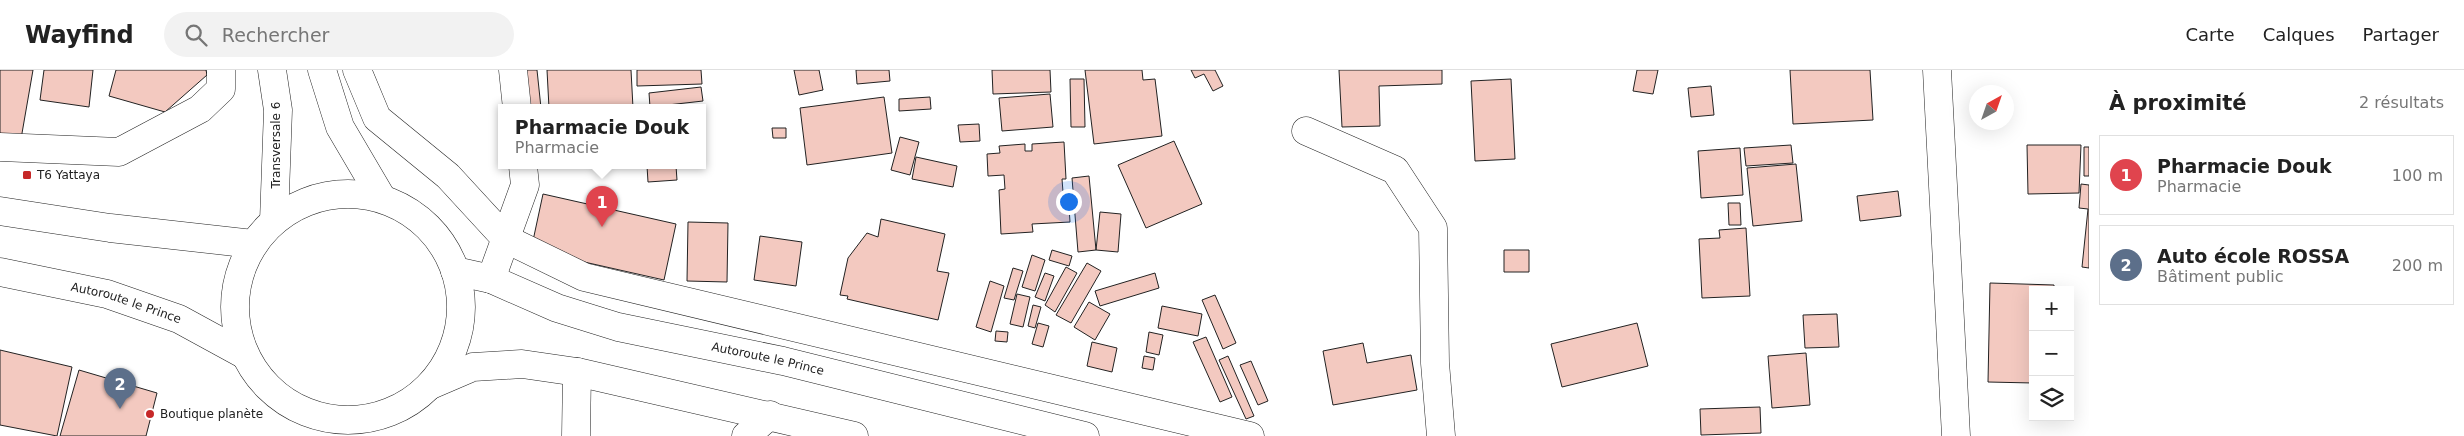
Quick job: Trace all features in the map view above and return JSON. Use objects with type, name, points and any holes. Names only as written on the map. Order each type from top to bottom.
[{"type":"main road","points":[[0,147],[119,152],[200,109],[222,89],[221,70]]},
{"type":"main road","name":"Transversale 6","points":[[272,70],[278,110],[274,221]]},
{"type":"main road","points":[[322,70],[328,94],[340,127],[380,194],[406,211],[436,237],[455,271],[461,311],[453,351],[431,386]]},
{"type":"main road","points":[[357,70],[377,118],[448,176],[506,239],[584,277],[1250,436]]},
{"type":"main road","points":[[513,70],[517,104]]},
{"type":"main road","points":[[1937,70],[1956,436]]},
{"type":"main road","points":[[340,127],[377,118]]},
{"type":"main road","points":[[1306,131],[1395,170],[1433,228],[1435,363],[1441,436]]},
{"type":"main road","points":[[491,279],[525,185],[523,169]]},
{"type":"main road","points":[[380,194],[330,195],[300,204],[274,221],[253,244],[237,279],[235,318],[245,355],[278,397],[330,428],[384,426],[431,386],[473,367],[522,364],[577,372],[770,415],[854,436]]},
{"type":"main road","points":[[0,210],[110,228],[253,244]]},
{"type":"main road","name":"Autoroute le Prince","points":[[455,271],[491,279],[557,308],[618,327],[783,361],[1085,436]]},
{"type":"main road","name":"Autoroute le Prince","points":[[0,272],[107,294],[179,319],[245,355]]},
{"type":"main road","points":[[576,436],[577,372]]},
{"type":"main road","points":[[746,436],[770,415]]},
{"type":"building","points":[[0,70],[33,70],[21,139],[0,136]]},
{"type":"building","points":[[44,70],[93,70],[89,107],[40,100]]},
{"type":"building","points":[[116,70],[206,70],[207,75],[165,112],[109,96]]},
{"type":"building","points":[[516,70],[537,70],[541,104],[520,104]]},
{"type":"building","points":[[547,70],[631,70],[633,104],[549,104]]},
{"type":"building","points":[[637,70],[701,70],[702,84],[637,86]]},
{"type":"building","points":[[794,70],[819,70],[823,90],[799,95]]},
{"type":"building","points":[[856,70],[889,70],[890,81],[857,84]]},
{"type":"building","points":[[992,70],[1050,70],[1051,92],[993,94]]},
{"type":"building","points":[[1085,70],[1142,70],[1143,80],[1155,79],[1162,136],[1094,144]]},
{"type":"building","points":[[1191,70],[1215,70],[1223,86],[1213,91],[1204,74],[1195,78]]},
{"type":"building","points":[[1339,70],[1442,70],[1442,84],[1379,86],[1380,126],[1342,127]]},
{"type":"building","points":[[1637,70],[1658,70],[1653,94],[1633,91]]},
{"type":"building","points":[[1790,70],[1870,70],[1873,120],[1793,124]]},
{"type":"building","points":[[1070,79],[1084,79],[1085,127],[1071,127]]},
{"type":"building","points":[[1511,79],[1515,159],[1475,161],[1471,81]]},
{"type":"building","points":[[1711,86],[1714,115],[1691,117],[1688,88]]},
{"type":"building","points":[[701,87],[703,101],[676,104],[650,104],[649,93]]},
{"type":"building","points":[[1050,94],[1053,127],[1002,131],[999,98]]},
{"type":"building","points":[[884,97],[892,153],[807,165],[800,108]]},
{"type":"building","points":[[930,97],[931,109],[899,111],[899,99]]},
{"type":"building","points":[[979,124],[980,141],[960,142],[958,125]]},
{"type":"building","points":[[772,128],[786,128],[786,138],[773,138]]},
{"type":"building","points":[[900,137],[919,142],[910,175],[891,170]]},
{"type":"building","points":[[1174,141],[1202,204],[1146,228],[1118,165]]},
{"type":"building","points":[[1064,142],[1066,179],[1062,179],[1063,192],[1068,192],[1070,222],[1032,224],[1033,232],[1001,234],[999,190],[1005,189],[1004,175],[988,176],[987,154],[1000,153],[999,146],[1025,144],[1025,151],[1032,151],[1032,144]]},
{"type":"building","points":[[1791,145],[1793,163],[1746,166],[1744,148]]},
{"type":"building","points":[[2027,145],[2081,145],[2079,193],[2028,194]]},
{"type":"building","points":[[2084,147],[2089,147],[2089,176],[2084,176]]},
{"type":"building","points":[[1740,148],[1743,195],[1701,198],[1698,151]]},
{"type":"building","points":[[916,157],[957,166],[953,187],[912,179]]},
{"type":"building","points":[[1796,164],[1802,221],[1753,226],[1747,168]]},
{"type":"building","points":[[647,169],[676,169],[677,180],[648,182]]},
{"type":"building","points":[[1089,176],[1096,250],[1078,252],[1072,178]]},
{"type":"building","points":[[2081,184],[2089,185],[2089,268],[2082,267],[2088,209],[2079,208]]},
{"type":"building","points":[[1898,191],[1901,216],[1860,221],[1857,196]]},
{"type":"building","points":[[543,194],[676,224],[664,280],[531,250]]},
{"type":"building","points":[[1728,203],[1740,203],[1741,225],[1729,225]]},
{"type":"building","points":[[1100,212],[1121,214],[1118,252],[1096,250]]},
{"type":"building","points":[[881,219],[945,234],[937,271],[949,273],[938,320],[847,299],[848,296],[840,295],[848,258],[867,233],[878,237]]},
{"type":"building","points":[[688,222],[728,223],[727,282],[687,281]]},
{"type":"building","points":[[1746,228],[1750,296],[1702,298],[1699,239],[1720,238],[1719,230]]},
{"type":"building","points":[[760,236],[802,242],[796,286],[754,280]]},
{"type":"building","points":[[1052,250],[1072,256],[1069,266],[1049,260]]},
{"type":"building","points":[[1504,250],[1529,250],[1529,272],[1504,272]]},
{"type":"building","points":[[1032,255],[1045,260],[1035,291],[1022,287]]},
{"type":"building","points":[[1087,263],[1101,271],[1071,323],[1056,315]]},
{"type":"building","points":[[1066,267],[1077,273],[1055,312],[1045,305]]},
{"type":"building","points":[[1013,268],[1023,271],[1014,300],[1004,298]]},
{"type":"building","points":[[1045,273],[1054,276],[1045,301],[1035,297]]},
{"type":"building","points":[[1155,273],[1159,288],[1100,306],[1095,291]]},
{"type":"building","points":[[990,281],[1004,286],[991,332],[976,327]]},
{"type":"building","points":[[1990,283],[2054,285],[2029,286],[2029,383],[1988,382]]},
{"type":"building","points":[[1017,294],[1030,297],[1023,327],[1010,324]]},
{"type":"building","points":[[1215,295],[1236,343],[1223,349],[1202,300]]},
{"type":"building","points":[[1089,302],[1110,314],[1095,340],[1074,327]]},
{"type":"building","points":[[1033,305],[1041,307],[1035,328],[1028,326]]},
{"type":"building","points":[[1162,306],[1202,314],[1198,336],[1158,328]]},
{"type":"building","points":[[1837,314],[1839,347],[1805,348],[1803,315]]},
{"type":"building","points":[[1038,323],[1049,326],[1043,347],[1032,344]]},
{"type":"building","points":[[1637,323],[1648,366],[1562,387],[1551,344]]},
{"type":"building","points":[[996,331],[1008,332],[1007,342],[995,341]]},
{"type":"building","points":[[1149,332],[1163,335],[1159,355],[1146,352]]},
{"type":"building","points":[[1206,337],[1232,397],[1220,402],[1193,342]]},
{"type":"building","points":[[1092,342],[1117,348],[1112,372],[1087,366]]},
{"type":"building","points":[[1363,343],[1367,363],[1411,355],[1417,390],[1333,405],[1323,351]]},
{"type":"building","points":[[0,350],[72,367],[57,436],[0,425]]},
{"type":"building","points":[[1806,353],[1810,405],[1772,408],[1768,356]]},
{"type":"building","points":[[1144,356],[1155,358],[1153,370],[1142,368]]},
{"type":"building","points":[[1228,356],[1254,416],[1246,419],[1219,360]]},
{"type":"building","points":[[1251,361],[1268,401],[1258,405],[1240,365]]},
{"type":"building","points":[[79,370],[157,393],[146,436],[60,436]]},
{"type":"building","points":[[1760,407],[1761,433],[1701,435],[1700,409]]},
{"type":"place","name":"T6 Yattaya","points":[[27,175]]},
{"type":"place","name":"Pharmacie Douk","points":[[602,227]]},
{"type":"place","name":"Auto école ROSSA","points":[[120,409]]},
{"type":"place","name":"Boutique planète","points":[[150,414]]}]
